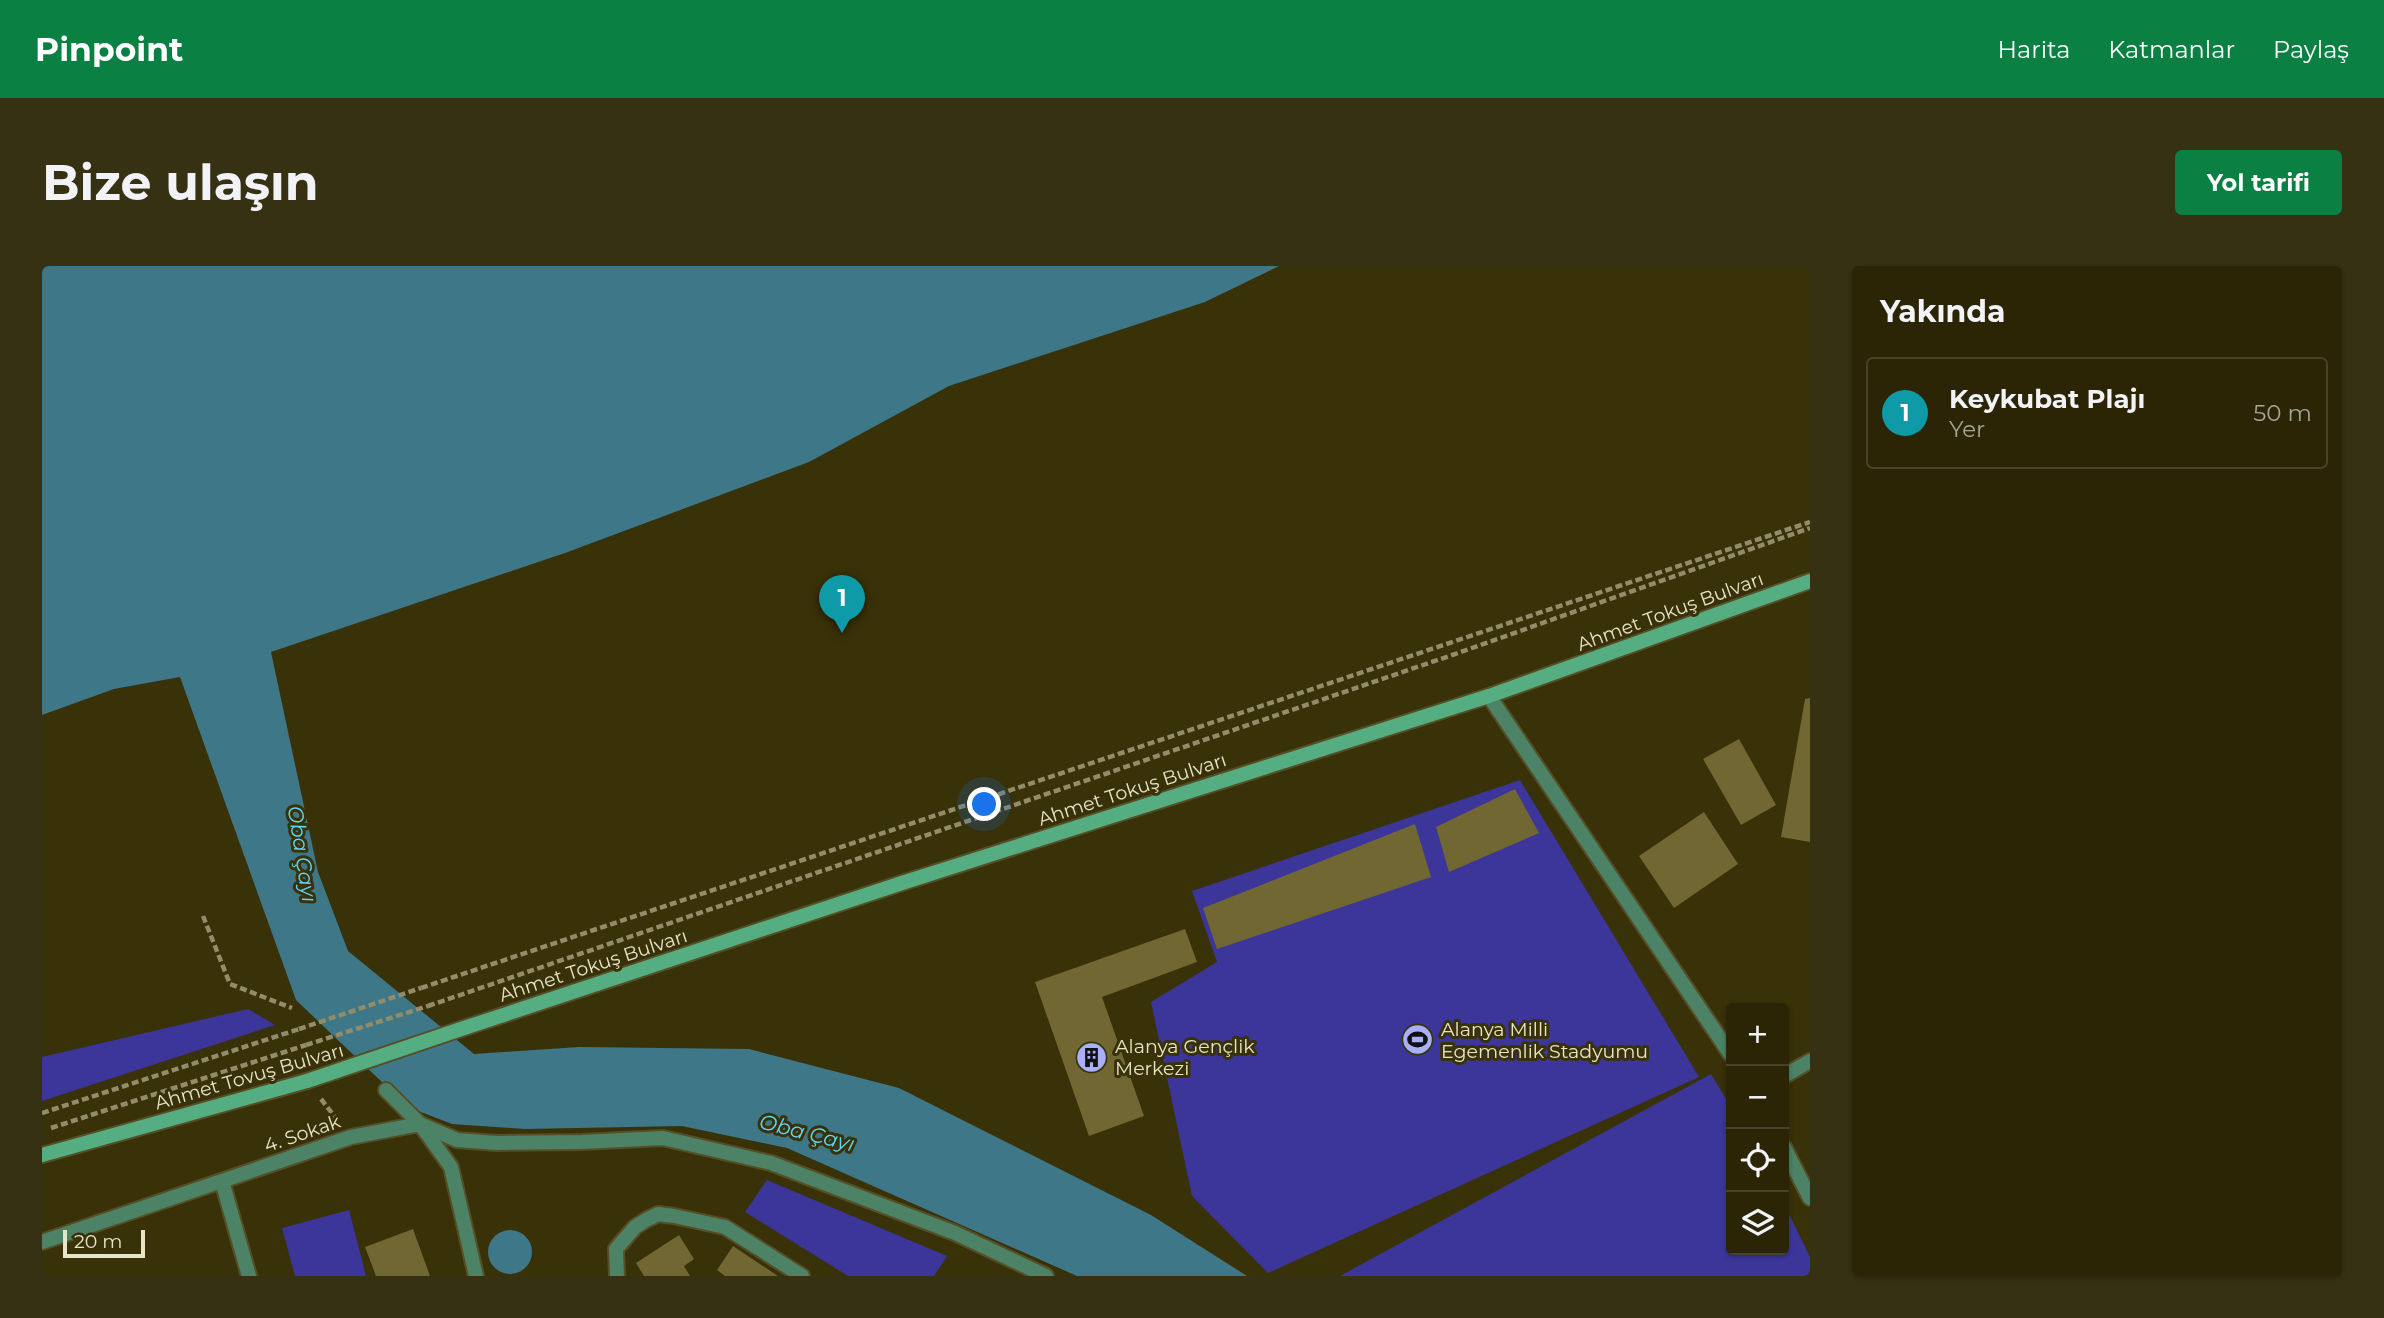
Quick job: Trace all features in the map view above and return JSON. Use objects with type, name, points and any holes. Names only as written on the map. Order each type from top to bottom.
[{"type":"main road","name":"Ahmet Tokuş Bulvarı","points":[[464,1028],[918,878],[1489,696],[1810,581]]},
{"type":"main road","name":"Ahmet Tovuş Bulvarı","points":[[42,1155],[307,1082],[464,1028]]},
{"type":"street","points":[[1489,696],[1726,1048]]},
{"type":"street","points":[[1789,1073],[1810,1061]]},
{"type":"street","points":[[386,1090],[420,1124],[451,1167],[476,1276]]},
{"type":"street","points":[[420,1124],[457,1140],[497,1143],[663,1138],[771,1163],[955,1233],[1046,1276]]},
{"type":"street","name":"4. Sokak","points":[[42,1242],[351,1137],[420,1124]]},
{"type":"street","points":[[1789,1157],[1810,1198]]},
{"type":"street","points":[[222,1181],[250,1276]]},
{"type":"street","points":[[617,1276],[617,1249],[635,1227],[658,1214],[703,1220],[725,1227],[802,1276]]},
{"type":"path","points":[[42,1113],[299,1030],[1810,522]]},
{"type":"path","points":[[42,1131],[428,1006],[1458,653],[1810,528]]},
{"type":"path","points":[[203,916],[230,984],[292,1008]]},
{"type":"path","points":[[307,1082],[351,1137]]},
{"type":"shaded area","name":"Alanya Milli Egemenlik Stadyumu","points":[[1520,780],[1699,1077],[1268,1273],[1192,1196],[1151,1002],[1217,962],[1192,891]]},
{"type":"shaded area","points":[[248,1009],[275,1025],[42,1101],[42,1057]]},
{"type":"shaded area","points":[[1711,1074],[1726,1099],[1726,1255],[1789,1255],[1789,1214],[1810,1257],[1810,1276],[1340,1276]]},
{"type":"shaded area","points":[[767,1180],[947,1256],[934,1276],[848,1276],[745,1212]]},
{"type":"shaded area","points":[[349,1210],[366,1276],[295,1276],[282,1228]]},
{"type":"water","name":"Oba Çayı","points":[[42,266],[1279,266],[1205,302],[949,386],[809,462],[565,553],[271,652],[318,872],[348,951],[474,1054],[579,1047],[749,1049],[899,1088],[1151,1215],[1247,1276],[1077,1276],[787,1148],[682,1126],[525,1129],[452,1124],[408,1107],[296,1000],[180,677],[114,689],[42,715]]},
{"type":"water","points":[[510,1230],[519,1231],[526,1236],[531,1243],[531,1261],[526,1268],[519,1273],[510,1274],[501,1273],[494,1268],[489,1261],[488,1252],[489,1243],[494,1236],[501,1231]]},
{"type":"building","points":[[1810,698],[1810,842],[1781,837],[1805,699]]},
{"type":"building","points":[[1739,739],[1776,805],[1741,825],[1703,759]]},
{"type":"building","points":[[1515,789],[1539,833],[1449,872],[1436,827]]},
{"type":"building","points":[[1704,812],[1738,864],[1674,908],[1639,856]]},
{"type":"building","points":[[1415,824],[1431,877],[1217,949],[1203,908]]},
{"type":"building","name":"Alanya Gençlik Merkezi","points":[[1185,929],[1197,962],[1102,997],[1144,1116],[1089,1136],[1035,982]]},
{"type":"building","points":[[413,1229],[430,1276],[376,1276],[365,1247]]},
{"type":"building","points":[[679,1235],[694,1259],[684,1266],[690,1276],[644,1276],[636,1263]]},
{"type":"building","points":[[733,1246],[778,1276],[725,1276],[717,1270]]},
{"type":"place","name":"Keykubat Plajı","points":[[842,633]]},
{"type":"place","name":"Alanya Milli Egemenlik Stadyumu","points":[[1418,1040]]},
{"type":"place","name":"Alanya Gençlik Merkezi","points":[[1092,1057]]}]
